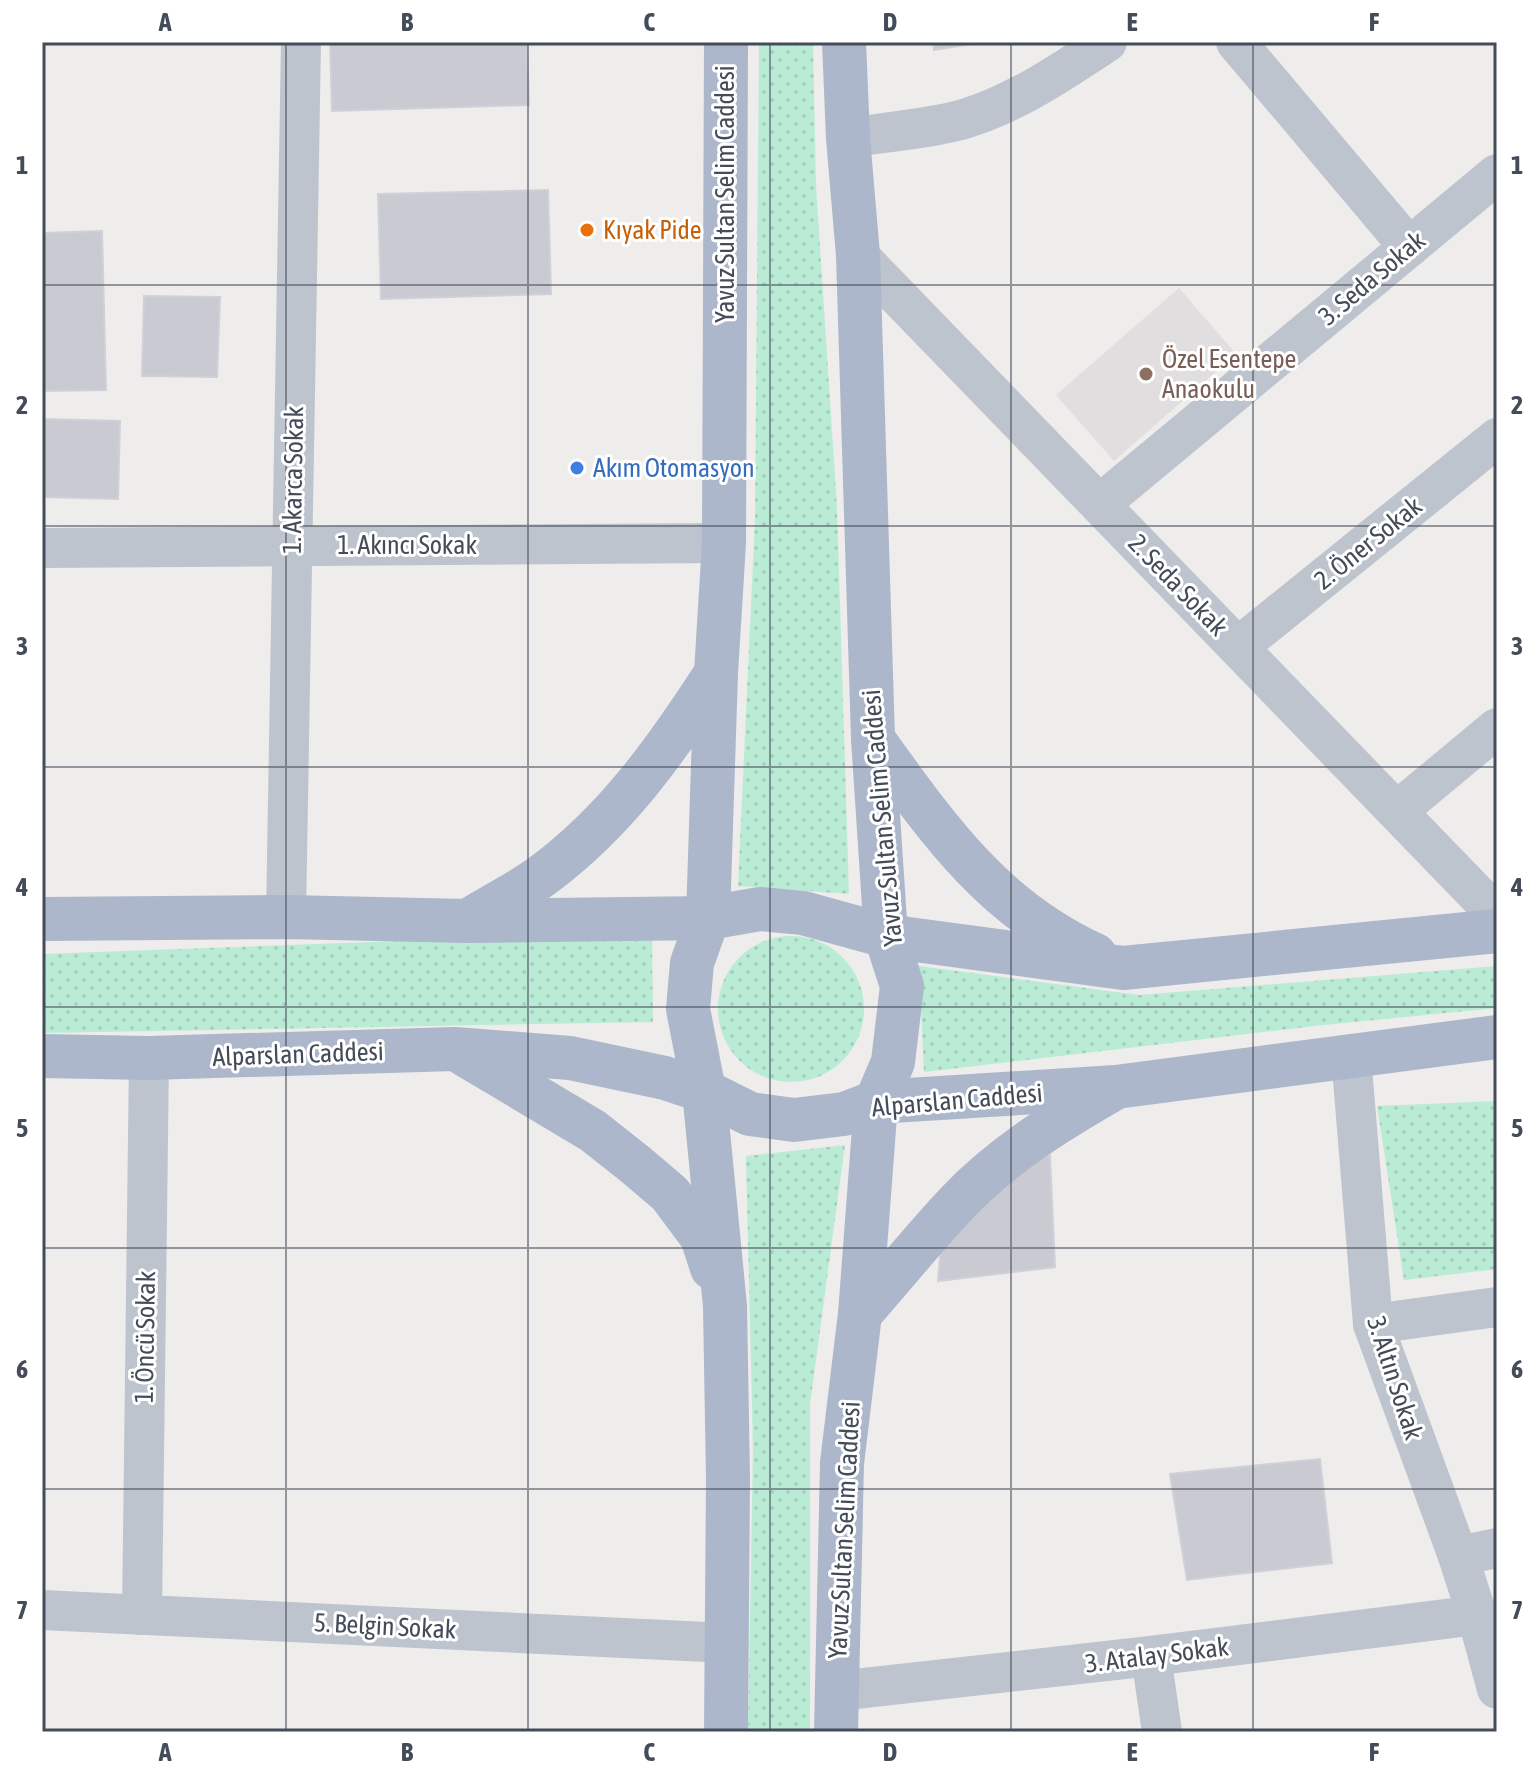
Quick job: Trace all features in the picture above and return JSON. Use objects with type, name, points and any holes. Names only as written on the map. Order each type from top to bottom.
[{"type":"main road","name":"Yavuz Sultan Selim Caddesi","points":[[726,42],[724,543],[716,673],[708,918],[692,963],[688,1009],[704,1091],[725,1306],[726,1732]]},
{"type":"main road","name":"Yavuz Sultan Selim Caddesi","points":[[836,1712],[842,1463],[860,1314],[876,1102],[893,1062],[902,986],[886,936],[873,739],[858,255],[844,42]]},
{"type":"main road","points":[[468,921],[542,875],[593,832],[631,793],[677,734],[716,673]]},
{"type":"main road","points":[[873,739],[967,863],[1015,907],[1066,942],[1123,968]]},
{"type":"main road","points":[[42,919],[286,917],[468,921],[708,918],[760,909],[803,913],[886,936],[1123,968],[1497,931]]},
{"type":"main road","name":"Alparslan Caddesi","points":[[42,1056],[149,1058],[455,1049],[570,1058],[665,1078],[704,1091],[750,1114],[794,1120],[844,1114],[876,1102],[1116,1087],[1497,1037]]},
{"type":"main road","points":[[455,1049],[593,1131],[670,1194],[702,1237],[725,1306]]},
{"type":"main road","points":[[860,1314],[958,1202],[1004,1161],[1056,1122],[1116,1087]]},
{"type":"street","name":"1. Akarca Sokak","points":[[286,917],[301,42]]},
{"type":"street","points":[[848,138],[964,119],[1008,101],[1061,73],[1107,42]]},
{"type":"street","points":[[1236,42],[1409,247]]},
{"type":"street","name":"3. Seda Sokak","points":[[1100,504],[1497,174]]},
{"type":"street","name":"2. Seda Sokak","points":[[858,255],[1497,915]]},
{"type":"street","name":"2. Öner Sokak","points":[[1238,647],[1497,438]]},
{"type":"street","name":"1. Akıncı Sokak","points":[[42,548],[724,543]]},
{"type":"street","points":[[1397,811],[1497,728]]},
{"type":"street","name":"3. Altın Sokak","points":[[1351,1055],[1373,1324],[1458,1556],[1497,1689]]},
{"type":"street","name":"1. Öncü Sokak","points":[[142,1615],[149,1058]]},
{"type":"street","points":[[1373,1324],[1497,1307]]},
{"type":"street","points":[[1458,1556],[1497,1548]]},
{"type":"street","name":"5. Belgin Sokak","points":[[42,1610],[728,1643]]},
{"type":"street","name":"3. Atalay Sokak","points":[[836,1712],[1151,1656],[1477,1615]]},
{"type":"street","points":[[1151,1656],[1162,1732]]},
{"type":"shaded area","name":"Özel Esentepe Anaokulu","points":[[1179,288],[1236,354],[1114,461],[1056,395]]},
{"type":"green space","points":[[759,42],[813,42],[816,186],[837,508],[849,894],[738,886],[755,519]]},
{"type":"green space","points":[[652,932],[653,1022],[42,1033],[42,954]]},
{"type":"green space","points":[[791,936],[819,941],[843,957],[859,981],[864,1009],[859,1037],[843,1061],[819,1077],[791,1082],[763,1077],[739,1061],[723,1037],[718,1009],[723,981],[739,957],[763,941]]},
{"type":"green space","points":[[919,966],[1139,995],[1497,966],[1497,1008],[924,1072]]},
{"type":"green space","points":[[1497,1101],[1497,1269],[1404,1280],[1377,1106]]},
{"type":"green space","points":[[845,1145],[810,1404],[810,1732],[748,1732],[753,1449],[746,1156]]},
{"type":"building","points":[[330,42],[527,42],[529,105],[332,111]]},
{"type":"building","points":[[933,42],[982,42],[934,50]]},
{"type":"building","points":[[548,190],[551,294],[381,299],[378,194]]},
{"type":"building","points":[[102,231],[106,390],[42,391],[42,233]]},
{"type":"building","points":[[144,296],[220,297],[217,377],[142,376]]},
{"type":"building","points":[[42,419],[120,421],[118,499],[42,497]]},
{"type":"building","points":[[1050,1155],[1055,1267],[938,1281],[941,1245],[1009,1168]]},
{"type":"building","points":[[1320,1459],[1332,1563],[1187,1580],[1170,1474]]},
{"type":"place","name":"Kıyak Pide","points":[[587,230]]},
{"type":"place","name":"Özel Esentepe Anaokulu","points":[[1146,374]]},
{"type":"place","name":"Akım Otomasyon","points":[[577,468]]}]
